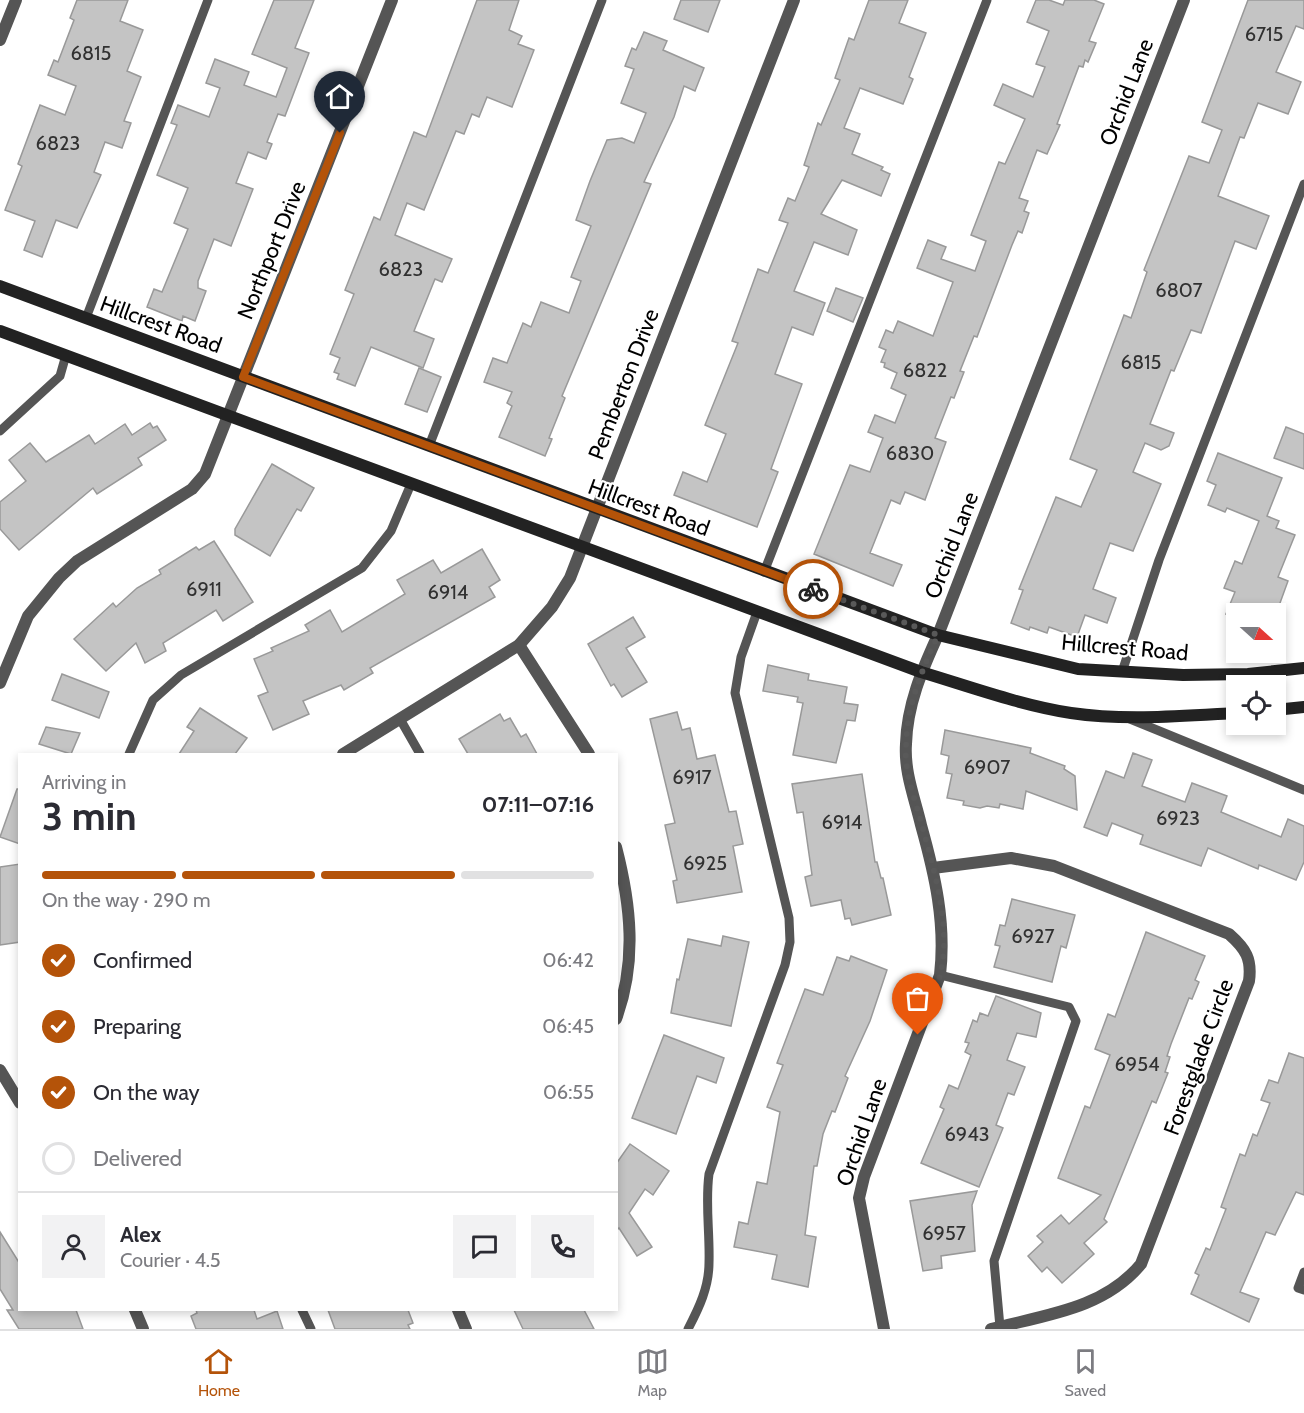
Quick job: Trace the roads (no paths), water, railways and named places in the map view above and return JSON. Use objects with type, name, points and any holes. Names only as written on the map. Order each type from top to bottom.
[{"type":"main road","name":"Hillcrest Road","points":[[0,286],[938,635],[1078,669],[1248,674],[1304,668]]},
{"type":"main road","points":[[0,331],[921,672],[1019,702],[1073,713],[1120,715],[1226,713]]},
{"type":"main road","points":[[1286,709],[1304,707]]},
{"type":"street","points":[[0,40],[16,0]]},
{"type":"street","name":"Northport Drive","points":[[0,683],[28,616],[59,578],[77,561],[192,489],[208,468],[392,0]]},
{"type":"street","name":"Pemberton Drive","points":[[345,753],[519,645],[552,607],[570,578],[794,0]]},
{"type":"street","name":"Orchid Lane","points":[[884,1329],[859,1198],[864,1177],[940,975],[943,934],[933,868],[908,776],[905,745],[910,708],[921,672],[938,635],[1184,0]]},
{"type":"street","points":[[519,645],[588,753]]},
{"type":"street","points":[[618,857],[628,905],[631,941],[626,982],[618,1012]]},
{"type":"street","name":"Forestglade Circle","points":[[933,868],[1011,858],[1054,866],[1230,934],[1244,947],[1250,962],[1249,981],[1141,1264],[1130,1279],[1104,1297],[996,1328]]},
{"type":"street","points":[[0,1070],[18,1100]]},
{"type":"street","points":[[135,1311],[143,1329]]},
{"type":"street","points":[[458,1311],[466,1329]]},
{"type":"lane","points":[[86,318],[208,0]]},
{"type":"lane","points":[[429,446],[602,0]]},
{"type":"lane","points":[[765,572],[987,0]]},
{"type":"lane","points":[[1122,672],[1159,560],[1304,184]]},
{"type":"lane","points":[[0,431],[60,376],[66,355]]},
{"type":"lane","points":[[129,753],[153,700],[181,675],[362,568],[390,531],[411,484]]},
{"type":"lane","points":[[688,1329],[706,1289],[710,1264],[707,1188],[709,1174],[785,966],[790,942],[789,918],[735,693],[741,657],[757,612]]},
{"type":"lane","points":[[1120,715],[1304,790]]},
{"type":"lane","points":[[400,719],[419,753]]},
{"type":"lane","points":[[940,975],[1069,1007],[1076,1021],[994,1261],[996,1328]]},
{"type":"lane","points":[[1304,1272],[1298,1288],[1304,1290]]},
{"type":"lane","points":[[302,1311],[310,1329]]}]
